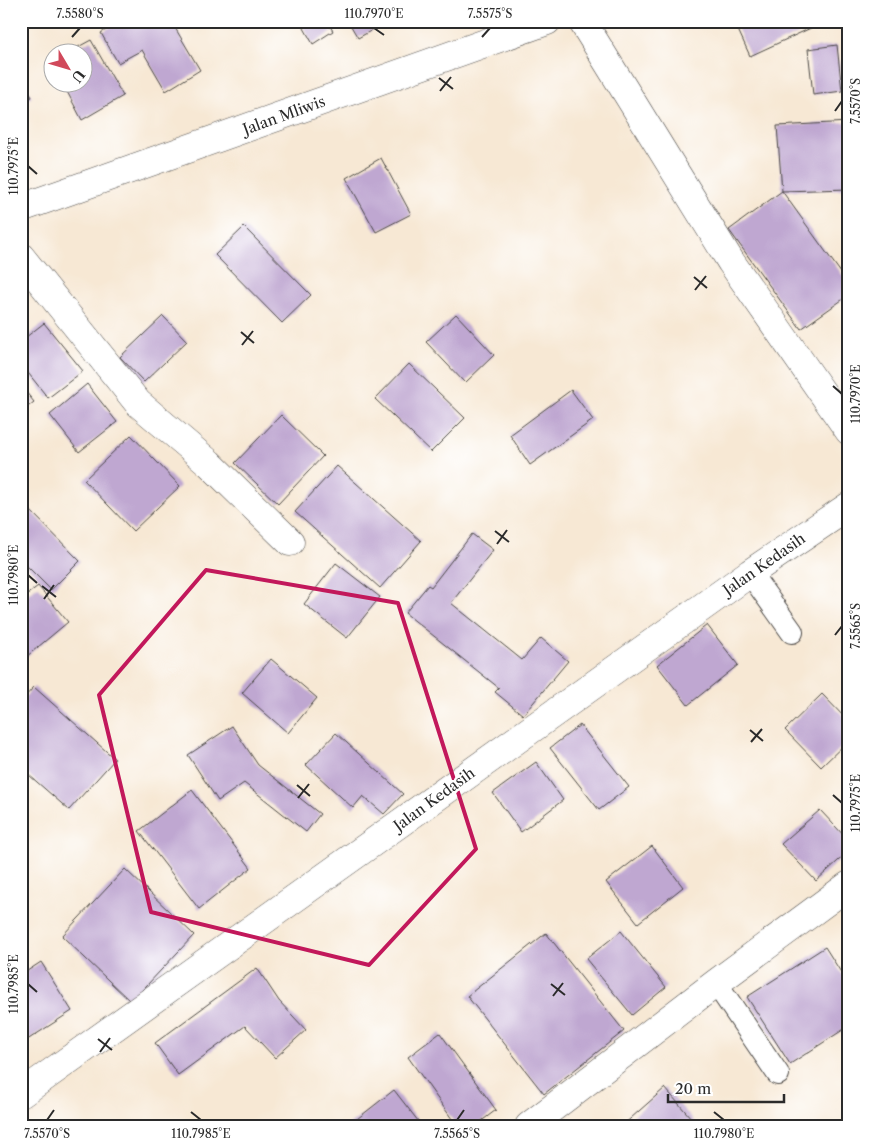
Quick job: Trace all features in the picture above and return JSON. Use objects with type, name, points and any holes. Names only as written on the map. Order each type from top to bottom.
[{"type":"street","name":"Jalan Mliwis","points":[[21,208],[547,21]]},
{"type":"street","points":[[582,21],[731,262],[849,431]]},
{"type":"street","points":[[21,257],[138,403],[209,463],[290,542]]},
{"type":"street","name":"Jalan Kedasih","points":[[21,1094],[750,573],[849,506]]},
{"type":"street","points":[[529,1126],[716,983],[849,886]]},
{"type":"lane","points":[[750,573],[792,632]]},
{"type":"lane","points":[[716,983],[778,1074]]},
{"type":"highlighted area","points":[[206,570],[398,603],[476,849],[369,965],[151,912],[99,695]]},
{"type":"building","points":[[120,21],[171,21],[200,70],[166,91],[142,50],[118,63],[101,33]]},
{"type":"building","points":[[300,21],[327,21],[333,31],[313,44]]},
{"type":"building","points":[[348,21],[379,21],[381,25],[358,38]]},
{"type":"building","points":[[734,21],[826,21],[750,56]]},
{"type":"building","points":[[91,40],[123,96],[82,120],[67,92],[92,92],[92,42],[87,42]]},
{"type":"building","points":[[837,45],[842,91],[813,95],[808,49]]},
{"type":"building","points":[[21,78],[32,97],[21,103]]},
{"type":"building","points":[[849,122],[849,189],[782,191],[777,126]]},
{"type":"building","points":[[381,158],[411,214],[376,232],[346,178]]},
{"type":"building","points":[[782,191],[849,284],[849,295],[801,329],[729,230]]},
{"type":"building","points":[[244,227],[311,295],[282,323],[215,255]]},
{"type":"building","points":[[456,314],[494,355],[465,383],[426,342]]},
{"type":"building","points":[[163,316],[187,341],[144,382],[120,357]]},
{"type":"building","points":[[44,323],[83,371],[48,398],[21,364],[21,341]]},
{"type":"building","points":[[409,364],[465,418],[431,452],[375,399]]},
{"type":"building","points":[[87,384],[117,422],[79,452],[50,415]]},
{"type":"building","points":[[21,386],[34,402],[21,412]]},
{"type":"building","points":[[571,390],[593,420],[530,465],[510,435]]},
{"type":"building","points":[[281,415],[323,456],[278,504],[235,463]]},
{"type":"building","points":[[131,435],[180,486],[133,531],[84,480]]},
{"type":"building","points":[[337,466],[421,541],[380,588],[295,512]]},
{"type":"building","points":[[23,503],[80,561],[51,590],[21,560],[21,505]]},
{"type":"building","points":[[472,534],[493,550],[451,603],[522,660],[541,638],[568,661],[523,715],[495,692],[499,688],[405,613],[428,585],[431,587]]},
{"type":"building","points":[[336,563],[380,597],[347,638],[304,604]]},
{"type":"building","points":[[38,586],[68,622],[26,657],[21,651],[21,599]]},
{"type":"building","points":[[707,625],[738,665],[688,705],[657,665]]},
{"type":"building","points":[[271,659],[317,698],[288,733],[242,693]]},
{"type":"building","points":[[34,687],[115,759],[69,810],[21,768],[21,701]]},
{"type":"building","points":[[822,694],[849,722],[849,740],[821,767],[785,730]]},
{"type":"building","points":[[580,725],[629,787],[599,810],[550,748]]},
{"type":"building","points":[[232,726],[258,765],[320,814],[306,832],[244,783],[218,801],[188,755]]},
{"type":"building","points":[[336,733],[403,794],[384,814],[363,796],[353,808],[306,765]]},
{"type":"building","points":[[536,762],[563,800],[521,832],[493,793]]},
{"type":"building","points":[[192,790],[251,868],[199,909],[139,831]]},
{"type":"building","points":[[820,810],[849,841],[849,851],[816,881],[781,844]]},
{"type":"building","points":[[652,846],[683,887],[638,923],[606,882]]},
{"type":"building","points":[[125,869],[194,935],[131,1002],[62,936]]},
{"type":"building","points":[[621,931],[666,987],[632,1015],[586,959]]},
{"type":"building","points":[[546,933],[624,1031],[544,1094],[467,996]]},
{"type":"building","points":[[825,947],[849,985],[849,1026],[790,1064],[747,997]]},
{"type":"building","points":[[41,962],[72,1011],[21,1044],[21,975]]},
{"type":"building","points":[[257,968],[279,1001],[306,1030],[275,1058],[245,1026],[178,1075],[155,1043]]},
{"type":"building","points":[[440,1033],[496,1110],[475,1126],[457,1126],[408,1057]]},
{"type":"building","points":[[665,1088],[698,1126],[622,1126]]},
{"type":"building","points":[[394,1090],[422,1126],[348,1126]]}]
